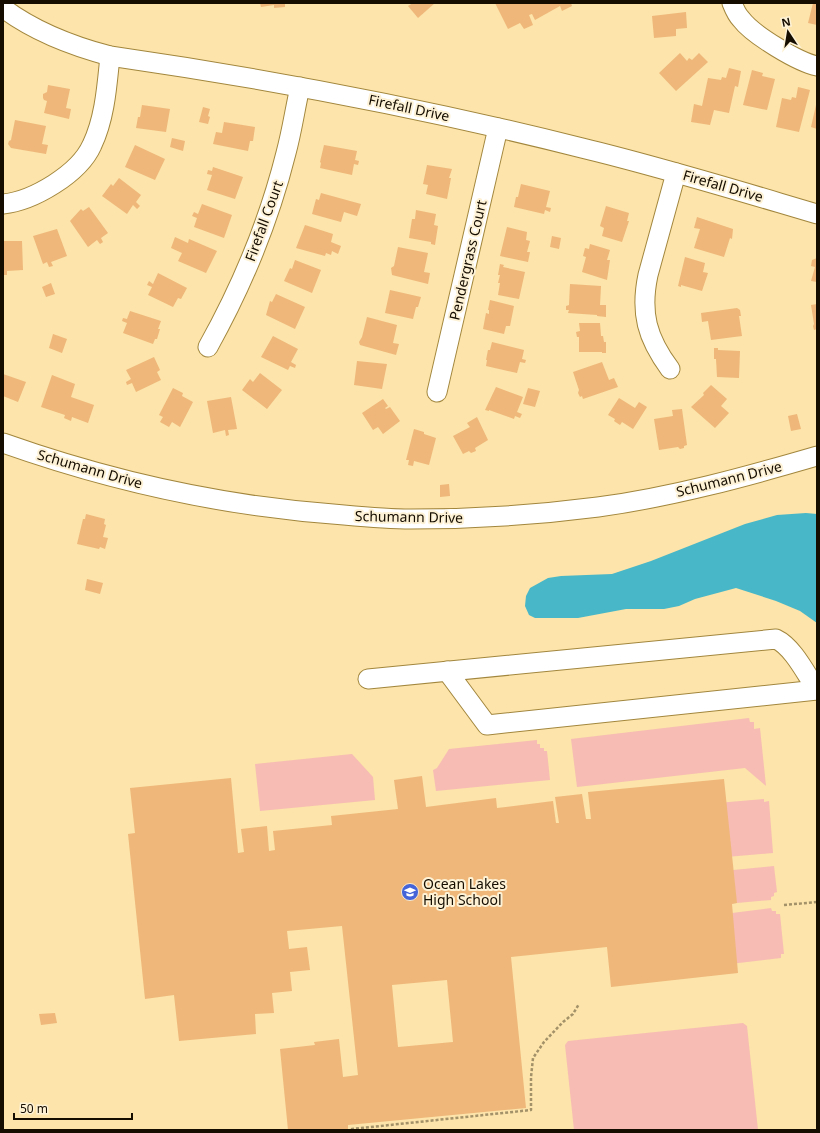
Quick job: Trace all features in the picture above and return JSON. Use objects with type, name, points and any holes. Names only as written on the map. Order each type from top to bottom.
[{"type":"street","points":[[732,3],[741,20],[752,30],[796,58],[817,66]]},
{"type":"street","name":"Firefall Drive","points":[[3,8],[33,28],[56,39],[110,56],[300,87],[404,106],[582,148],[676,173],[817,214]]},
{"type":"street","points":[[3,204],[34,195],[53,185],[67,175],[92,146],[101,117],[110,56]]},
{"type":"street","name":"Firefall Court","points":[[208,347],[227,312],[263,228],[286,151],[300,87]]},
{"type":"street","name":"Pendergrass Court","points":[[437,392],[498,128]]},
{"type":"street","points":[[670,369],[658,353],[651,338],[644,305],[648,275],[676,173]]},
{"type":"street","name":"Schumann Drive","points":[[3,443],[111,477],[166,490],[221,500],[304,512],[410,519],[490,517],[544,513],[599,506],[656,497],[717,483],[817,456]]},
{"type":"street","points":[[368,679],[447,671],[776,639],[788,648],[817,690],[487,725],[447,671]]},
{"type":"path","points":[[784,905],[817,902]]},
{"type":"path","points":[[352,1130],[359,1128],[531,1110],[531,1077],[533,1058],[544,1042],[573,1014],[580,1004]]},
{"type":"shaded area","points":[[749,718],[750,722],[754,722],[754,729],[760,728],[766,786],[745,768],[577,787],[571,739]]},
{"type":"shaded area","points":[[537,740],[537,744],[540,744],[540,748],[544,748],[544,751],[547,751],[550,780],[436,791],[433,770],[437,768],[449,749]]},
{"type":"shaded area","points":[[352,754],[373,777],[375,800],[260,811],[255,764]]},
{"type":"shaded area","points":[[764,799],[764,802],[769,801],[773,853],[726,857],[717,803]]},
{"type":"shaded area","points":[[774,866],[777,892],[771,897],[771,900],[726,904],[723,871]]},
{"type":"shaded area","points":[[771,908],[772,911],[776,911],[776,914],[780,914],[784,954],[781,954],[781,958],[730,964],[724,914]]},
{"type":"shaded area","points":[[743,1023],[747,1026],[758,1130],[574,1130],[565,1045],[568,1041]]},
{"type":"water","points":[[806,513],[817,514],[817,623],[800,611],[776,601],[736,588],[695,599],[679,606],[664,609],[626,609],[578,618],[535,618],[529,615],[525,606],[526,596],[530,588],[548,578],[612,574],[651,561],[745,524],[777,515]]},
{"type":"building","points":[[260,3],[285,3],[285,7],[274,8],[274,5],[261,7]]},
{"type":"building","points":[[413,3],[435,3],[418,18],[408,6]]},
{"type":"building","points":[[495,3],[571,3],[572,6],[562,11],[560,6],[535,20],[532,14],[529,15],[533,25],[524,29],[520,23],[508,29]]},
{"type":"building","points":[[813,3],[817,3],[817,25],[808,23]]},
{"type":"building","points":[[686,12],[687,28],[676,29],[676,36],[654,38],[652,16]]},
{"type":"building","points":[[680,53],[687,61],[689,58],[692,60],[699,53],[708,62],[676,91],[659,73]]},
{"type":"building","points":[[729,68],[741,71],[738,87],[735,86],[729,113],[714,110],[710,125],[691,122],[694,104],[702,106],[708,78],[721,80],[722,77],[726,78]]},
{"type":"building","points":[[752,70],[763,73],[762,76],[775,79],[767,110],[743,105]]},
{"type":"building","points":[[48,85],[70,89],[66,108],[71,109],[69,119],[44,113],[47,101],[44,100],[43,94],[47,92]]},
{"type":"building","points":[[798,87],[810,90],[799,132],[776,127],[782,98],[791,100],[792,97],[796,98]]},
{"type":"building","points":[[142,105],[170,109],[166,132],[136,128]]},
{"type":"building","points":[[816,105],[817,106],[817,129],[811,127]]},
{"type":"building","points":[[203,107],[210,109],[208,124],[199,122]]},
{"type":"building","points":[[15,120],[46,126],[42,144],[48,145],[46,154],[11,148],[8,144],[11,140]]},
{"type":"building","points":[[224,122],[255,127],[253,141],[250,141],[248,151],[213,144],[216,132],[222,133]]},
{"type":"building","points":[[172,138],[185,141],[183,151],[170,147]]},
{"type":"building","points":[[135,145],[165,159],[155,180],[125,167]]},
{"type":"building","points":[[324,145],[357,151],[355,160],[359,161],[358,165],[354,164],[352,175],[320,168]]},
{"type":"building","points":[[427,165],[452,169],[449,178],[451,178],[447,199],[426,194],[428,185],[423,184]]},
{"type":"building","points":[[213,167],[243,177],[235,199],[207,190],[212,175],[207,174],[208,170],[212,171]]},
{"type":"building","points":[[119,178],[141,195],[136,202],[140,206],[137,209],[133,205],[127,214],[102,196],[111,184],[113,186]]},
{"type":"building","points":[[521,184],[550,191],[546,207],[551,208],[550,212],[545,210],[544,214],[514,207]]},
{"type":"building","points":[[321,193],[361,204],[357,216],[344,212],[341,222],[312,214],[316,199],[319,200]]},
{"type":"building","points":[[202,204],[232,215],[224,238],[194,227],[197,218],[192,216],[194,212],[198,214]]},
{"type":"building","points":[[606,206],[629,213],[627,221],[629,221],[622,242],[602,236],[604,228],[600,226]]},
{"type":"building","points":[[89,207],[108,233],[101,238],[103,242],[100,244],[97,240],[88,247],[70,221],[81,209],[83,211]]},
{"type":"building","points":[[416,210],[436,214],[434,225],[438,226],[435,245],[431,244],[431,242],[409,238],[412,219],[415,219]]},
{"type":"building","points":[[697,217],[733,229],[732,239],[730,238],[724,257],[694,248],[700,229],[694,228]]},
{"type":"building","points":[[305,225],[333,234],[331,242],[341,246],[338,254],[332,251],[331,255],[326,253],[325,256],[296,248]]},
{"type":"building","points":[[507,227],[527,232],[526,240],[530,241],[527,252],[530,252],[528,262],[500,256]]},
{"type":"building","points":[[57,229],[67,256],[51,262],[53,266],[49,267],[47,262],[43,264],[33,236]]},
{"type":"building","points":[[552,236],[561,238],[559,249],[550,247]]},
{"type":"building","points":[[175,237],[188,243],[189,239],[217,251],[206,273],[178,261],[182,253],[171,248]]},
{"type":"building","points":[[3,241],[22,241],[23,270],[7,271],[7,275],[4,275]]},
{"type":"building","points":[[590,244],[610,250],[607,260],[610,260],[607,280],[582,272],[586,257],[583,256],[585,248],[589,249]]},
{"type":"building","points":[[398,247],[428,253],[424,272],[430,273],[428,284],[392,275],[391,268],[394,266]]},
{"type":"building","points":[[685,257],[705,263],[703,272],[708,273],[702,291],[681,285],[681,287],[678,286]]},
{"type":"building","points":[[817,258],[817,282],[811,281],[815,267],[811,266],[812,260]]},
{"type":"building","points":[[295,260],[321,270],[312,293],[284,281],[290,268],[292,269]]},
{"type":"building","points":[[500,264],[504,265],[503,267],[525,272],[519,299],[498,295],[500,275],[498,275]]},
{"type":"building","points":[[158,273],[187,288],[181,299],[178,298],[173,307],[148,295],[152,287],[147,285],[149,281],[153,284]]},
{"type":"building","points":[[51,283],[55,294],[46,297],[42,287]]},
{"type":"building","points":[[570,284],[601,286],[600,305],[606,305],[606,317],[568,313],[569,310],[566,310],[566,306],[569,305]]},
{"type":"building","points":[[390,290],[421,297],[418,307],[416,307],[413,319],[385,313]]},
{"type":"building","points":[[276,294],[305,307],[295,329],[266,315],[270,301],[272,302]]},
{"type":"building","points":[[490,300],[514,306],[510,326],[506,326],[504,334],[483,329],[486,313],[489,314],[488,310]]},
{"type":"building","points":[[817,304],[817,329],[814,330],[811,305]]},
{"type":"building","points":[[737,308],[740,310],[741,316],[739,316],[742,336],[711,340],[708,321],[702,322],[701,313]]},
{"type":"building","points":[[130,311],[161,321],[157,339],[155,339],[153,344],[123,333],[127,323],[122,321],[123,318],[127,319]]},
{"type":"building","points":[[367,317],[397,325],[393,343],[399,344],[396,355],[360,345],[359,342],[362,337]]},
{"type":"building","points":[[579,323],[600,323],[601,336],[603,336],[604,342],[606,342],[606,353],[579,352],[579,337],[577,337],[576,332],[580,331]]},
{"type":"building","points":[[53,334],[67,339],[62,353],[49,348]]},
{"type":"building","points":[[273,336],[298,349],[291,362],[296,365],[295,368],[290,366],[288,370],[261,357]]},
{"type":"building","points":[[492,342],[524,350],[522,359],[526,360],[525,363],[520,362],[517,373],[486,366],[488,350],[490,350]]},
{"type":"building","points":[[714,348],[718,348],[718,350],[740,351],[739,378],[717,377]]},
{"type":"building","points":[[154,357],[160,370],[157,372],[161,380],[136,392],[132,383],[127,385],[126,382],[131,379],[126,370]]},
{"type":"building","points":[[357,361],[387,364],[382,389],[354,385]]},
{"type":"building","points":[[602,362],[609,380],[614,378],[618,387],[583,399],[578,393],[579,390],[573,372]]},
{"type":"building","points":[[260,373],[282,390],[267,409],[242,390],[250,379],[253,382]]},
{"type":"building","points":[[3,374],[26,382],[18,402],[3,396]]},
{"type":"building","points":[[52,375],[75,384],[71,397],[94,405],[88,423],[72,417],[71,421],[64,418],[65,415],[41,407]]},
{"type":"building","points":[[711,385],[727,399],[721,406],[729,413],[715,428],[691,407],[704,395],[703,393]]},
{"type":"building","points":[[496,387],[523,397],[517,412],[522,414],[520,418],[515,416],[514,419],[485,410]]},
{"type":"building","points":[[173,388],[183,393],[182,396],[193,402],[180,427],[172,422],[169,427],[160,422],[163,417],[159,415]]},
{"type":"building","points":[[528,388],[540,391],[535,407],[523,404]]},
{"type":"building","points":[[231,397],[237,429],[228,430],[229,435],[226,436],[225,430],[213,433],[207,401]]},
{"type":"building","points":[[619,398],[635,408],[639,402],[647,407],[633,429],[622,422],[620,425],[614,421],[615,419],[608,415]]},
{"type":"building","points":[[383,399],[388,406],[385,408],[390,407],[400,421],[383,434],[378,427],[373,430],[362,413]]},
{"type":"building","points":[[682,409],[687,445],[680,449],[678,447],[659,450],[654,419],[673,416],[672,410]]},
{"type":"building","points":[[797,414],[801,429],[791,431],[788,416]]},
{"type":"building","points":[[477,417],[488,440],[475,448],[476,451],[471,453],[469,451],[463,454],[453,436],[470,427],[467,423]]},
{"type":"building","points":[[414,429],[436,438],[429,465],[414,461],[413,466],[408,465],[409,460],[406,460]]},
{"type":"building","points":[[449,484],[450,496],[440,497],[440,485]]},
{"type":"building","points":[[86,514],[105,519],[104,524],[106,525],[103,537],[108,538],[105,549],[77,544],[83,519],[85,519]]},
{"type":"building","points":[[87,579],[103,583],[100,594],[85,590]]},
{"type":"building","points":[[422,776],[426,807],[496,798],[497,808],[553,801],[556,823],[559,823],[555,797],[582,794],[586,819],[591,819],[588,792],[724,779],[737,903],[732,904],[738,973],[611,987],[607,947],[511,957],[526,1108],[348,1125],[348,1130],[288,1130],[280,1049],[315,1045],[314,1042],[339,1039],[343,1077],[358,1075],[342,926],[287,931],[289,949],[307,947],[310,970],[290,972],[292,991],[272,993],[274,1013],[255,1014],[256,1034],[179,1041],[174,995],[145,999],[128,834],[135,833],[130,788],[231,778],[238,853],[244,852],[241,829],[267,826],[269,851],[275,850],[273,831],[332,825],[331,816],[398,809],[394,780]],"holes":[[[447,980],[453,1042],[398,1047],[392,985]]]},
{"type":"building","points":[[55,1013],[57,1023],[41,1025],[39,1014]]},
{"type":"place","name":"Ocean Lakes High School","points":[[410,892]]}]
